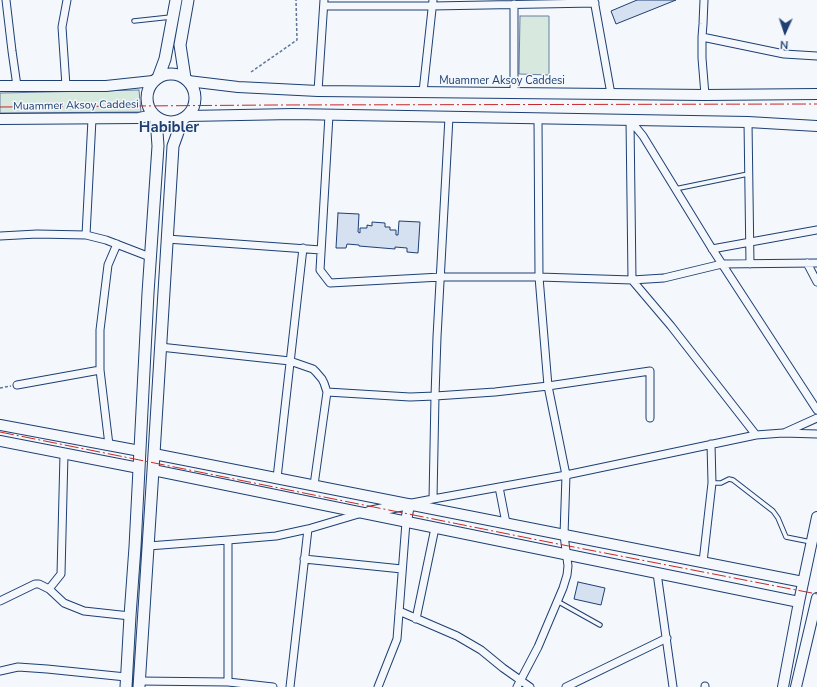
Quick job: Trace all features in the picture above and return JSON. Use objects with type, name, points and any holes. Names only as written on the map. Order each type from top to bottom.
[{"type":"main road","points":[[156,80],[165,75],[172,74],[179,75],[190,83],[196,97],[195,104],[192,111],[185,118],[175,123],[162,121],[149,109],[146,97],[147,91],[156,80],[165,59],[176,0]]},
{"type":"main road","points":[[186,80],[180,45],[188,0]]},
{"type":"main road","points":[[126,682],[135,547],[150,257],[158,146],[155,116]]},
{"type":"main road","points":[[139,684],[154,470],[160,347],[173,146],[185,118]]},
{"type":"street","points":[[6,0],[17,86]]},
{"type":"street","points":[[66,86],[62,27],[67,0]]},
{"type":"street","points":[[705,0],[702,37],[705,95]]},
{"type":"street","points":[[318,91],[324,3],[514,4],[594,1],[611,94]]},
{"type":"street","points":[[424,92],[432,3]]},
{"type":"street","points":[[514,4],[514,93]]},
{"type":"street","points":[[702,37],[784,54],[817,56]]},
{"type":"street","name":"Muammer Aksoy Caddesi","points":[[0,86],[106,86],[156,80]]},
{"type":"street","name":"Muammer Aksoy Caddesi","points":[[186,80],[238,87],[318,91],[705,95],[817,94]]},
{"type":"street","points":[[185,118],[293,114],[748,122],[817,126]]},
{"type":"street","points":[[329,115],[320,270],[330,283],[441,277],[539,277],[632,280],[664,278],[722,264],[817,263]]},
{"type":"street","name":"Muammer Aksoy Caddesi","points":[[0,119],[92,119],[139,118],[155,116]]},
{"type":"street","points":[[433,499],[435,396],[449,117]]},
{"type":"street","points":[[86,234],[92,119]]},
{"type":"street","points":[[517,687],[538,646],[557,601],[567,575],[568,566],[564,534],[566,475],[548,386],[539,277],[538,119]]},
{"type":"street","points":[[630,120],[643,136],[712,249],[817,410]]},
{"type":"street","points":[[630,120],[632,280],[671,326],[756,435]]},
{"type":"street","points":[[748,122],[750,264]]},
{"type":"street","points":[[712,249],[817,230]]},
{"type":"street","points":[[0,236],[86,234],[150,257]]},
{"type":"street","points":[[167,239],[321,250]]},
{"type":"street","points":[[109,445],[100,370],[100,330],[108,265],[117,244]]},
{"type":"street","points":[[277,478],[303,248]]},
{"type":"street","points":[[807,263],[817,282]]},
{"type":"street","points":[[160,347],[290,361],[312,369],[316,372],[322,379],[327,392],[314,485]]},
{"type":"street","points":[[17,385],[100,370]]},
{"type":"street","points":[[327,392],[410,397],[435,396],[495,392],[650,372],[650,418]]},
{"type":"street","points":[[783,433],[817,418]]},
{"type":"street","points":[[0,425],[140,451]]},
{"type":"street","points":[[148,546],[276,536],[308,529],[364,513],[566,475],[756,435],[783,433],[817,434]]},
{"type":"street","points":[[0,441],[139,468]]},
{"type":"street","points":[[703,562],[712,483],[711,444]]},
{"type":"street","points":[[48,590],[60,574],[64,454]]},
{"type":"street","points":[[154,454],[803,582]]},
{"type":"street","points":[[154,470],[799,602]]},
{"type":"street","points":[[499,487],[506,523]]},
{"type":"street","points":[[378,687],[397,639],[406,522],[409,504]]},
{"type":"street","points":[[783,687],[817,517]]},
{"type":"street","points":[[416,619],[435,528]]},
{"type":"street","points":[[290,687],[308,529]]},
{"type":"street","points":[[228,540],[228,682]]},
{"type":"street","points":[[304,559],[402,569]]},
{"type":"street","points":[[658,573],[673,687]]},
{"type":"street","points":[[0,601],[35,584],[38,584],[64,603],[84,611],[130,616]]},
{"type":"street","points":[[796,687],[816,603]]},
{"type":"street","points":[[399,611],[457,636],[481,650],[530,687]]},
{"type":"street","points":[[566,687],[667,638]]},
{"type":"street","points":[[0,671],[18,666],[47,669],[126,682]]},
{"type":"street","points":[[139,684],[228,682],[273,687]]},
{"type":"lane","points":[[134,21],[172,17]]},
{"type":"lane","points":[[675,189],[748,174]]},
{"type":"lane","points":[[712,483],[721,483],[728,479],[732,480],[773,511],[778,518],[786,537],[812,542]]},
{"type":"lane","points":[[557,601],[600,625]]},
{"type":"path","points":[[251,72],[297,40],[296,0]]},
{"type":"path","points":[[0,388],[17,385]]},
{"type":"shaded area","points":[[520,16],[549,16],[549,75],[519,74]]},
{"type":"shaded area","points":[[139,90],[141,112],[0,113],[0,93]]},
{"type":"building","points":[[637,0],[676,0],[616,24],[611,11]]},
{"type":"building","points":[[338,213],[359,214],[358,232],[360,233],[360,228],[367,228],[367,225],[372,226],[372,222],[385,223],[385,227],[390,227],[390,230],[396,230],[396,235],[398,235],[399,221],[420,222],[418,253],[407,252],[407,248],[395,247],[395,249],[347,244],[346,248],[336,248]]},
{"type":"building","points":[[578,582],[605,588],[601,605],[574,599]]},
{"type":"power","points":[[0,107],[817,104]]},
{"type":"power","points":[[0,432],[553,543],[817,594]]},
{"type":"district","name":"Habibler","points":[[169,128]]}]
